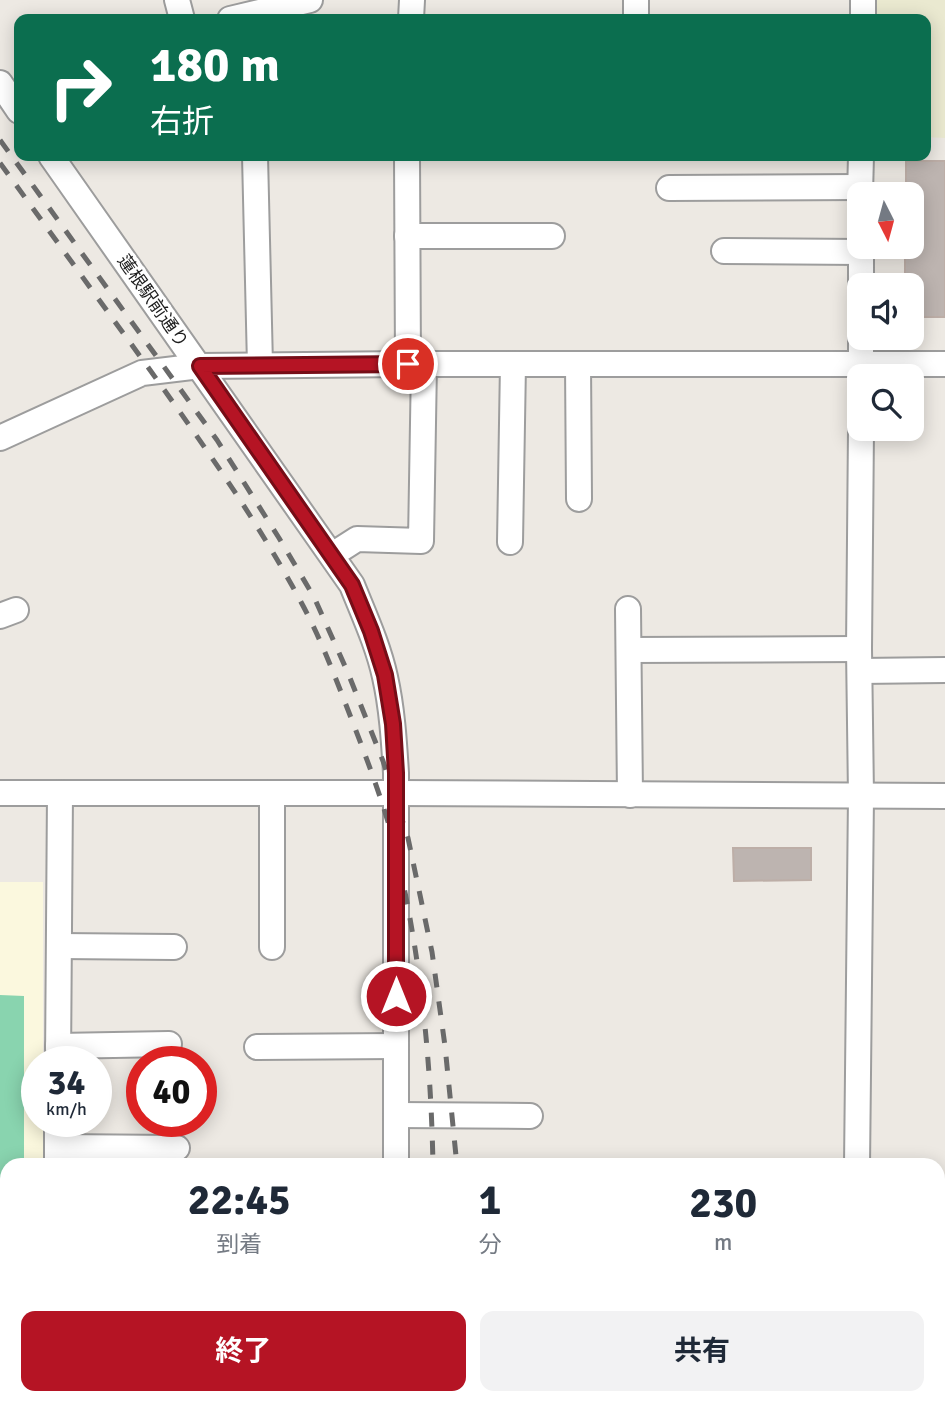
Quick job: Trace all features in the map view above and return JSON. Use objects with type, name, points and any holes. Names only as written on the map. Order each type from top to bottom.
[{"type":"street","points":[[251,14],[310,0]]},
{"type":"street","points":[[0,83],[14,104]]},
{"type":"street","name":"蓮根駅前通り","points":[[55,161],[332,555],[352,585],[371,631],[385,675],[393,724],[396,793],[397,1158]]},
{"type":"street","points":[[255,161],[260,365]]},
{"type":"street","points":[[332,555],[357,539],[421,541],[416,364],[407,236],[408,161]]},
{"type":"street","points":[[860,182],[861,161]]},
{"type":"street","points":[[669,188],[847,191]]},
{"type":"street","points":[[407,236],[552,236]]},
{"type":"street","points":[[724,251],[847,249]]},
{"type":"street","points":[[510,542],[513,364]]},
{"type":"street","points":[[0,438],[142,373],[200,366],[578,364],[847,370]]},
{"type":"street","points":[[578,364],[579,499]]},
{"type":"street","points":[[924,366],[945,364]]},
{"type":"street","points":[[857,1158],[861,441]]},
{"type":"street","points":[[628,609],[630,795]]},
{"type":"street","points":[[629,650],[860,660],[945,670]]},
{"type":"street","points":[[0,793],[945,796]]},
{"type":"street","points":[[58,1046],[60,793]]},
{"type":"street","points":[[272,793],[272,947]]},
{"type":"street","points":[[59,946],[174,947]]},
{"type":"street","points":[[112,1049],[169,1044]]},
{"type":"street","points":[[257,1047],[396,1046]]},
{"type":"street","points":[[396,1115],[530,1116]]},
{"type":"street","points":[[57,1137],[57,1156],[177,1148]]},
{"type":"shaded area","points":[[0,882],[43,882],[43,1046],[21,1046],[21,1137],[43,1137],[43,1158],[0,1158]]},
{"type":"green space","points":[[877,0],[945,0],[945,138],[931,137],[931,14],[877,14]]},
{"type":"green space","points":[[0,995],[24,996],[21,1137],[24,1137],[24,1158],[0,1158]]},
{"type":"building","points":[[906,161],[945,161],[945,317],[924,317],[924,273],[905,273],[905,259],[924,259],[924,182],[906,182]]},
{"type":"building","points":[[733,848],[811,848],[811,880],[734,881]]},
{"type":"railway","points":[[0,140],[14,159]]},
{"type":"railway","points":[[15,161],[217,440],[314,597],[348,673],[383,761],[408,838],[432,952],[456,1158]]},
{"type":"railway","points":[[0,163],[227,480],[284,571],[321,642],[379,793],[403,883],[427,1044],[433,1158]]},
{"type":"route","points":[[396,996],[396,773],[393,724],[385,675],[352,585],[200,366],[408,364]]}]
